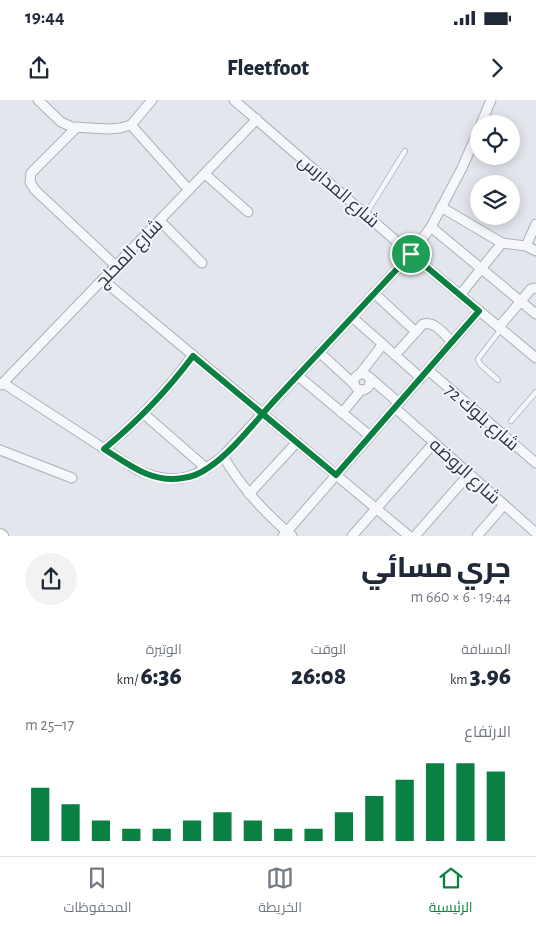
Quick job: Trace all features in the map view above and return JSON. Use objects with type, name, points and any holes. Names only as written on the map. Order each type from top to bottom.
[{"type":"street","points":[[38,100],[61,122],[72,127],[109,129],[131,125],[152,100]]},
{"type":"street","name":"شارع المدارس","points":[[234,100],[411,254],[536,358]]},
{"type":"street","points":[[485,115],[491,100]]},
{"type":"street","name":"شارع المحلج","points":[[2,384],[257,119]]},
{"type":"street","points":[[131,125],[189,190]]},
{"type":"street","points":[[77,127],[32,173],[30,182],[35,190],[116,266]]},
{"type":"street","points":[[2,384],[137,470],[151,476],[167,479],[183,478],[207,469],[223,456],[411,254],[431,227],[470,150]]},
{"type":"street","points":[[205,174],[248,212]]},
{"type":"street","points":[[441,207],[502,243],[526,246],[536,251]]},
{"type":"street","points":[[160,220],[202,263]]},
{"type":"street","points":[[526,246],[536,224]]},
{"type":"street","points":[[431,227],[536,314]]},
{"type":"street","points":[[460,295],[502,243]]},
{"type":"street","points":[[103,280],[409,536]]},
{"type":"street","points":[[500,328],[531,289],[536,288]]},
{"type":"street","points":[[374,293],[416,332]]},
{"type":"street","points":[[223,456],[249,494],[287,535],[336,475],[479,311]]},
{"type":"street","name":"شارع بلوك 72","points":[[352,317],[395,355],[424,374],[536,463]]},
{"type":"street","points":[[395,355],[423,324],[433,324],[452,342]]},
{"type":"street","points":[[358,387],[355,378],[365,375],[383,344]]},
{"type":"street","points":[[319,352],[358,387],[365,390],[370,386],[365,375]]},
{"type":"street","points":[[104,449],[144,414],[193,356]]},
{"type":"street","name":"شارع الروضه","points":[[365,375],[434,443],[536,533]]},
{"type":"street","points":[[298,376],[370,436]]},
{"type":"street","points":[[342,413],[358,387]]},
{"type":"street","points":[[144,414],[207,469]]},
{"type":"street","points":[[249,494],[296,442]]},
{"type":"street","points":[[352,536],[434,443]]},
{"type":"street","points":[[0,450],[72,478]]},
{"type":"street","points":[[415,536],[469,474]]},
{"type":"street","points":[[477,536],[504,505]]},
{"type":"lane","points":[[366,214],[405,151]]},
{"type":"lane","points":[[498,380],[480,364],[478,359],[500,328]]},
{"type":"lane","points":[[510,421],[536,392]]},
{"type":"route","points":[[411,254],[262,413],[223,456],[207,469],[198,474],[183,478],[167,479],[151,476],[137,470],[104,449],[144,414],[193,356],[262,413],[336,475],[479,311],[411,254]]}]
